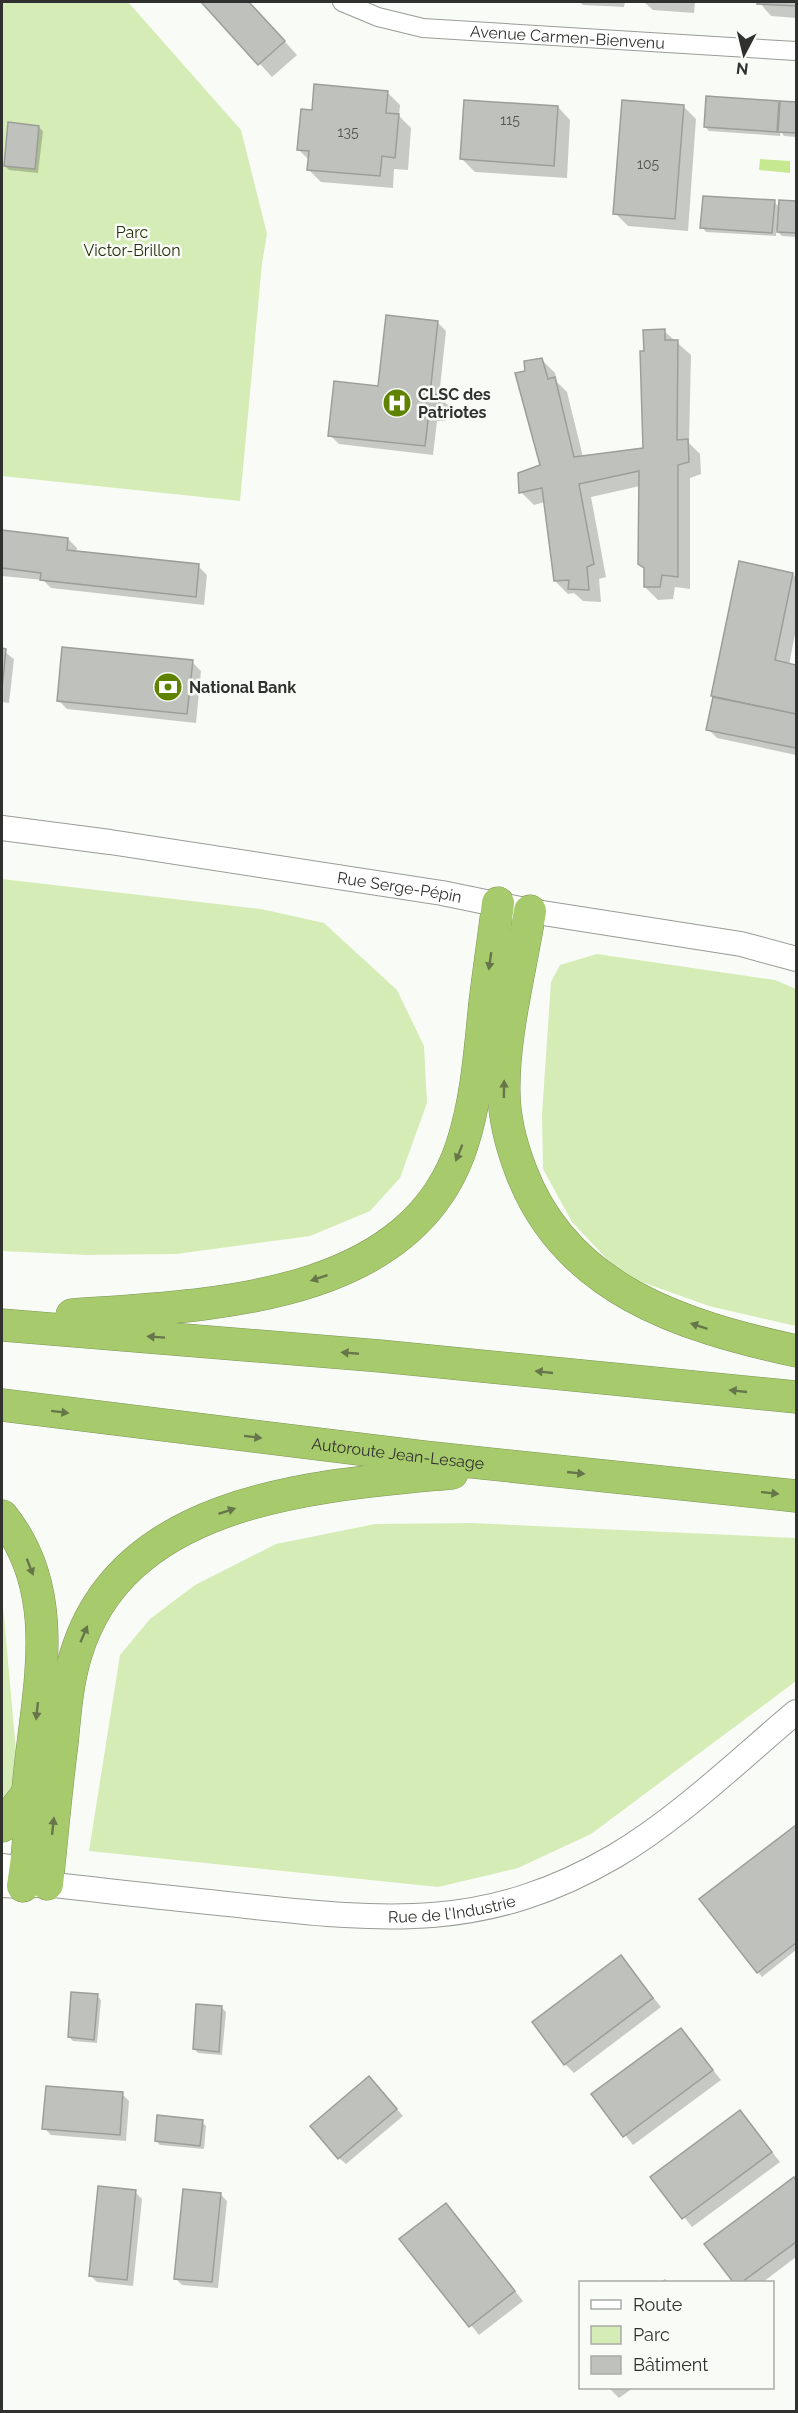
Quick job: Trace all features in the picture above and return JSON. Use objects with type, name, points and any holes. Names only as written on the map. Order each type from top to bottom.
[{"type":"highway","points":[[2,1323],[193,1305],[264,1293],[346,1268],[371,1256],[403,1233],[438,1191],[462,1145],[477,1075],[498,903]]},
{"type":"highway","points":[[530,911],[507,1053],[504,1096],[507,1125],[516,1159],[538,1209],[577,1257],[632,1297],[665,1313],[706,1328],[796,1351]]},
{"type":"highway","points":[[2,1323],[392,1357],[796,1397]]},
{"type":"highway","name":"Autoroute Jean-Lesage","points":[[2,1405],[518,1467],[796,1496]]},
{"type":"highway","points":[[20,1878],[67,1699],[74,1662],[88,1624],[104,1597],[139,1560],[168,1538],[201,1520],[277,1497],[365,1481],[518,1467]]},
{"type":"highway","points":[[2,1516],[17,1539],[32,1571],[43,1622],[41,1675],[28,1793],[30,1825],[20,1878]]},
{"type":"highway","points":[[2,1826],[28,1793]]},
{"type":"street","name":"Avenue Carmen-Bienvenu","points":[[342,2],[393,22],[423,28],[796,51]]},
{"type":"street","name":"Rue Serge-Pépin","points":[[2,828],[110,842],[498,903],[530,911],[741,945],[796,959]]},
{"type":"street","name":"Rue de l'Industrie","points":[[20,1878],[374,1918],[433,1916],[498,1904],[567,1881],[618,1854],[677,1811],[796,1712]]},
{"type":"green space","name":"Parc Victor-Brillon","points":[[2,2],[128,2],[241,130],[267,234],[262,263],[240,501],[2,476]]},
{"type":"green space","points":[[2,879],[261,909],[324,923],[397,990],[424,1046],[427,1103],[400,1178],[370,1211],[310,1236],[176,1254],[87,1255],[2,1251]]},
{"type":"green space","points":[[597,954],[775,980],[796,989],[796,1326],[709,1306],[622,1275],[572,1222],[543,1169],[542,1114],[551,982],[560,965]]},
{"type":"green space","points":[[473,1523],[796,1538],[796,1681],[591,1834],[518,1868],[438,1887],[89,1851],[120,1655],[150,1619],[195,1585],[276,1544],[375,1524]]},
{"type":"green space","points":[[2,1594],[17,1762],[14,1790],[2,1804]]},
{"type":"shaded area","points":[[760,159],[790,161],[790,173],[759,170]]},
{"type":"building","points":[[201,2],[249,2],[285,41],[258,65]]},
{"type":"building","points":[[757,2],[796,2],[796,6],[757,4]]},
{"type":"building","points":[[314,84],[388,91],[386,113],[399,114],[395,158],[382,156],[380,176],[307,170],[309,151],[297,150],[301,109],[312,110]]},
{"type":"building","points":[[706,96],[779,101],[777,132],[704,127]]},
{"type":"building","points":[[464,100],[558,106],[554,166],[460,159]]},
{"type":"building","points":[[622,100],[684,105],[675,219],[613,214]]},
{"type":"building","points":[[780,101],[796,102],[796,133],[778,132]]},
{"type":"building","points":[[8,122],[39,126],[35,169],[4,166]]},
{"type":"building","points":[[703,196],[775,200],[772,233],[700,228]]},
{"type":"building","points":[[779,200],[796,201],[796,233],[777,232]]},
{"type":"building","points":[[386,315],[438,321],[430,394],[440,395],[437,413],[429,412],[425,446],[328,436],[334,381],[378,386]]},
{"type":"building","points":[[665,329],[665,340],[678,340],[677,440],[688,439],[689,462],[678,465],[678,577],[662,575],[660,587],[644,587],[644,568],[638,564],[639,471],[579,484],[594,564],[587,567],[589,590],[568,589],[569,580],[554,581],[542,488],[519,493],[518,473],[540,465],[515,373],[525,371],[524,361],[542,358],[548,379],[555,377],[574,457],[643,448],[640,351],[644,351],[643,330]]},
{"type":"building","points":[[2,530],[68,538],[67,550],[199,564],[196,597],[40,580],[41,573],[2,568]]},
{"type":"building","points":[[739,561],[793,573],[775,660],[796,665],[796,714],[711,696]]},
{"type":"building","points":[[62,647],[193,660],[187,714],[57,701]]},
{"type":"building","points":[[2,648],[6,649],[2,689]]},
{"type":"building","points":[[713,697],[796,714],[796,748],[706,730]]},
{"type":"building","points":[[796,1825],[796,1943],[757,1973],[699,1899]]},
{"type":"building","points":[[621,1955],[653,1998],[564,2065],[532,2022]]},
{"type":"building","points":[[71,1992],[98,1994],[94,2040],[68,2037]]},
{"type":"building","points":[[196,2004],[222,2006],[219,2052],[193,2049]]},
{"type":"building","points":[[681,2028],[713,2070],[623,2137],[591,2094]]},
{"type":"building","points":[[369,2076],[397,2109],[338,2159],[310,2126]]},
{"type":"building","points":[[46,2086],[123,2092],[120,2135],[42,2129]]},
{"type":"building","points":[[740,2110],[772,2152],[682,2219],[650,2177]]},
{"type":"building","points":[[157,2115],[203,2120],[200,2146],[155,2141]]},
{"type":"building","points":[[794,2177],[796,2181],[796,2242],[743,2281],[732,2281],[704,2244]]},
{"type":"building","points":[[98,2186],[136,2190],[127,2280],[89,2276]]},
{"type":"building","points":[[183,2189],[221,2193],[212,2282],[174,2279]]},
{"type":"building","points":[[446,2203],[515,2291],[469,2327],[399,2239]]},
{"type":"place","name":"CLSC des Patriotes","points":[[397,403]]},
{"type":"place","name":"National Bank","points":[[168,687]]}]
